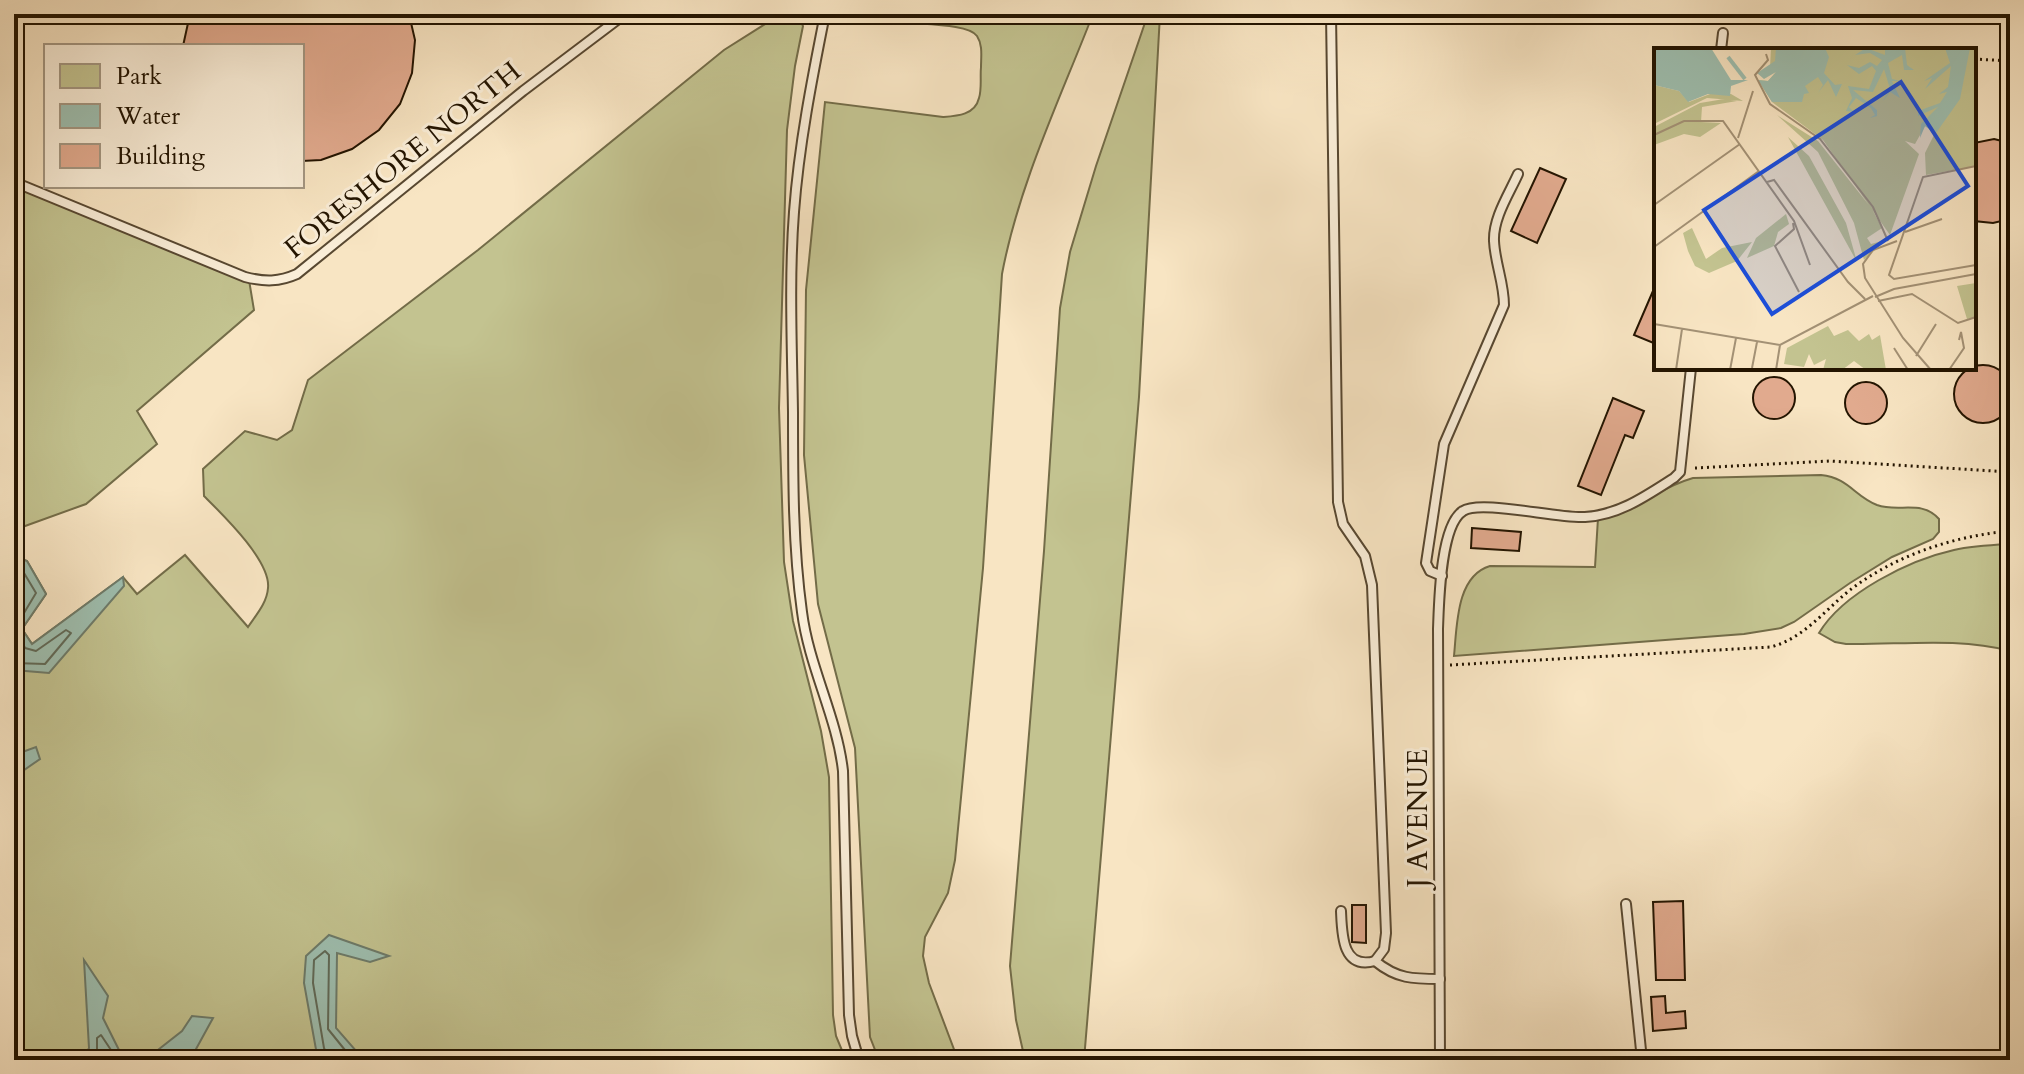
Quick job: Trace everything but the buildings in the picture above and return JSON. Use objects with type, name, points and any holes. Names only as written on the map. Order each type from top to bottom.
[{"type":"lane","name":"FORESHORE NORTH","points":[[14,182],[245,277],[262,281],[286,278],[297,274],[523,91],[625,14]]},
{"type":"lane","points":[[825,14],[804,126],[794,209],[791,295],[793,474],[805,631],[840,749],[843,771],[849,1015],[859,1060]]},
{"type":"lane","points":[[1331,14],[1338,502],[1343,524],[1365,556],[1372,585],[1386,933],[1384,949],[1375,961],[1364,963],[1350,956],[1343,941],[1341,911]]},
{"type":"lane","points":[[1721,48],[1723,33]]},
{"type":"lane","points":[[1442,576],[1430,571],[1426,563],[1444,444],[1504,305],[1494,242],[1495,227],[1518,174]]},
{"type":"lane","points":[[1680,472],[1691,370]]},
{"type":"lane","name":"J AVENUE","points":[[1440,1060],[1438,666],[1442,576],[1450,533],[1459,513],[1466,509],[1486,507],[1570,517],[1600,515],[1628,506],[1680,472]]},
{"type":"lane","points":[[1626,904],[1642,1060]]},
{"type":"lane","points":[[1375,961],[1386,971],[1404,979],[1440,979]]},
{"type":"path","points":[[1976,59],[2010,61]]},
{"type":"path","points":[[1680,472],[1687,468],[1830,461],[2010,472]]},
{"type":"path","points":[[1438,666],[1771,647],[1798,636],[1850,591],[1894,564],[1956,539],[2010,531]]},
{"type":"green space","points":[[781,14],[798,15],[803,26],[787,130],[779,408],[784,562],[793,621],[821,731],[829,777],[833,1015],[836,1036],[846,1060],[14,1060],[14,556],[27,561],[46,594],[22,629],[32,644],[123,577],[137,594],[185,555],[248,627],[266,599],[267,577],[244,539],[204,496],[203,469],[245,431],[277,440],[292,430],[308,380],[478,250],[724,50]]},
{"type":"green space","points":[[862,14],[1093,14],[1030,175],[1009,240],[1002,274],[983,568],[955,860],[948,893],[925,937],[923,956],[929,983],[958,1060],[879,1060],[870,1037],[855,748],[818,604],[804,455],[806,290],[825,102],[943,117],[965,114],[977,104],[980,94],[981,47],[977,36],[957,27],[889,21]]},
{"type":"green space","points":[[1148,14],[1160,14],[1139,397],[1084,1060],[1025,1060],[1016,1020],[1010,966],[1044,551],[1060,308],[1070,252]]},
{"type":"green space","points":[[14,183],[249,280],[254,310],[137,411],[157,444],[86,504],[14,530]]},
{"type":"green space","points":[[1821,475],[1845,483],[1877,505],[1917,508],[1932,513],[1939,519],[1939,532],[1933,539],[1892,557],[1781,628],[1744,634],[1454,656],[1464,591],[1470,580],[1490,566],[1595,567],[1598,518],[1624,510],[1693,478]]},
{"type":"green space","points":[[2010,544],[2010,651],[1949,643],[1846,644],[1819,633],[1830,618],[1860,592],[1898,570],[1954,550]]},
{"type":"water","points":[[14,556],[27,561],[46,594],[22,629],[32,644],[123,577],[124,586],[49,673],[14,670]]},
{"type":"water","points":[[36,747],[40,759],[14,777],[14,755]]},
{"type":"water","points":[[329,935],[389,956],[370,962],[337,953],[336,1028],[364,1060],[332,1060],[317,1055],[304,983],[306,956]]},
{"type":"water","points":[[84,960],[108,996],[103,1018],[119,1050],[154,1053],[182,1031],[192,1016],[213,1018],[190,1060],[83,1060],[89,1048]]}]
